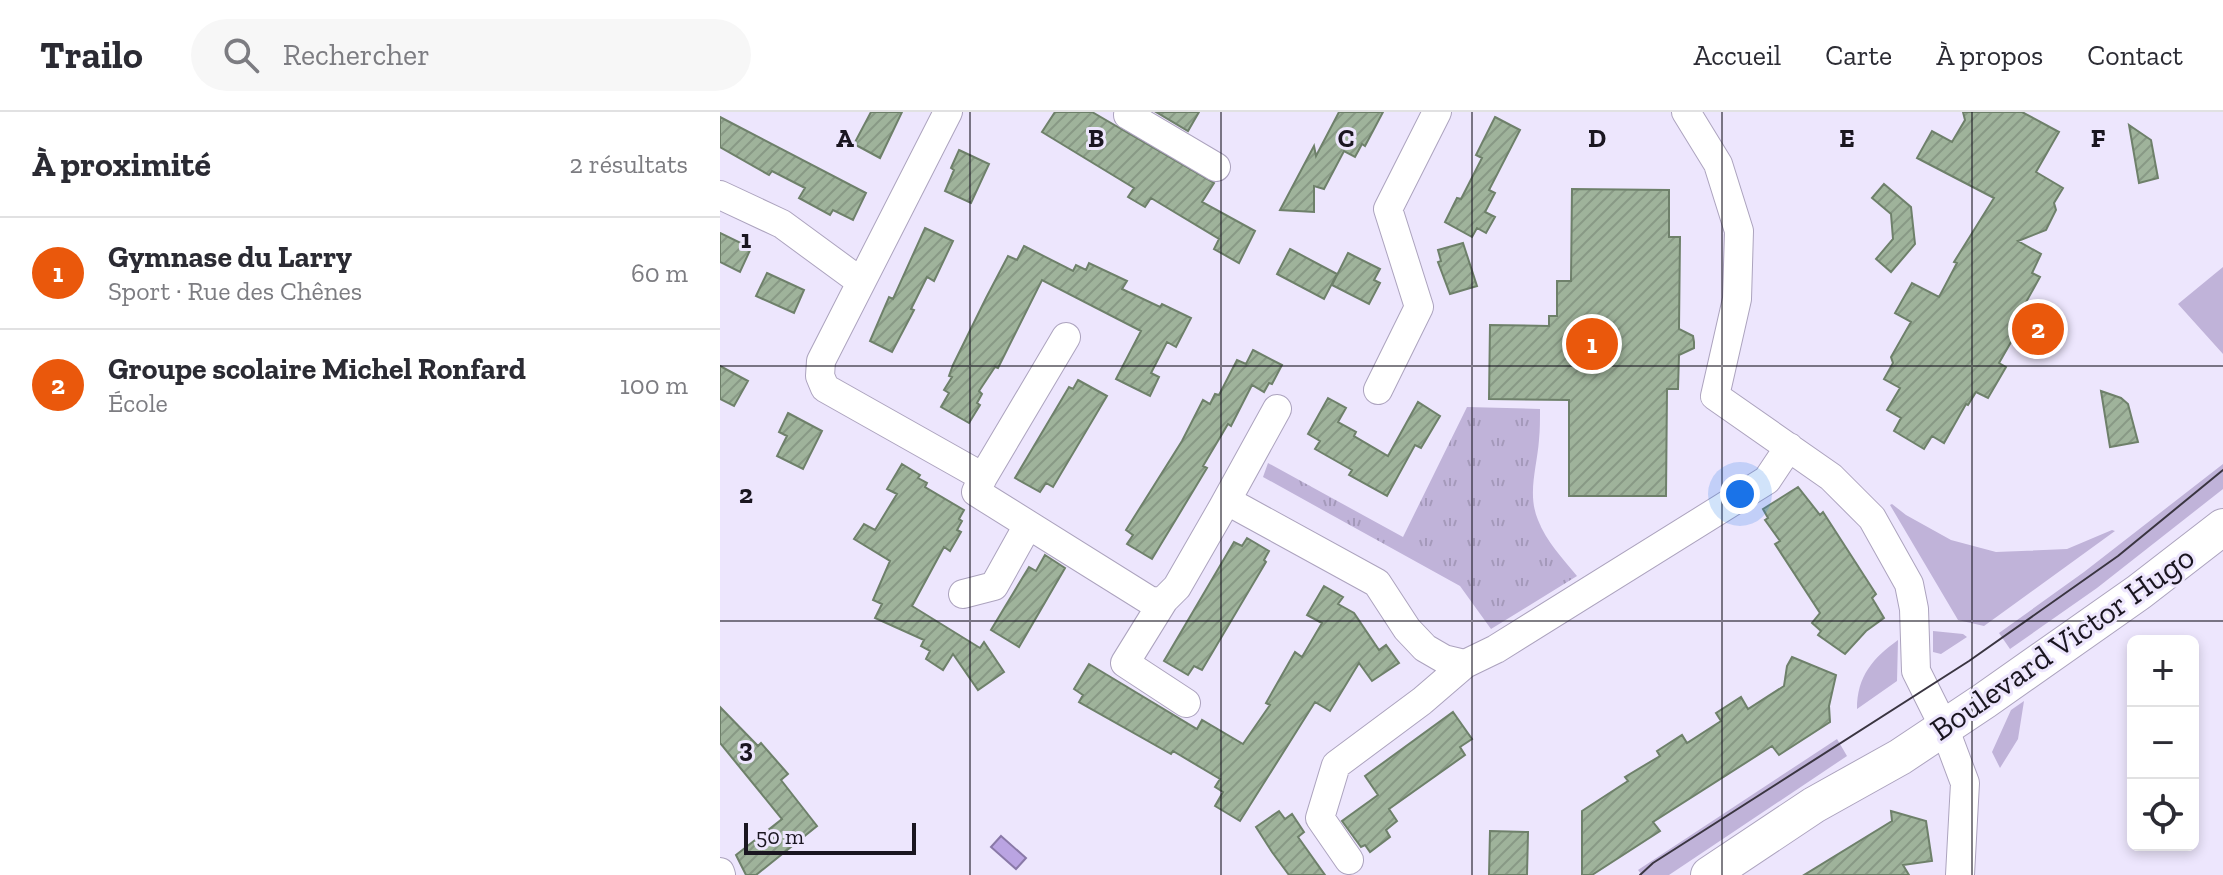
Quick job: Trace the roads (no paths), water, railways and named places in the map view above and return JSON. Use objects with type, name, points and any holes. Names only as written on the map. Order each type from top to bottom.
[{"type":"main road","name":"Boulevard Victor Hugo","points":[[1709,875],[1814,805],[1900,757],[2139,592],[2223,527]]},
{"type":"street","points":[[948,112],[821,361],[820,376],[825,388],[840,399],[983,477]]},
{"type":"street","points":[[1378,390],[1419,307],[1388,209],[1437,112]]},
{"type":"street","points":[[1686,112],[1718,164],[1739,231],[1737,299],[1715,396],[1831,477],[1872,518],[1909,584],[1917,641],[1916,671],[1944,727],[1965,783],[1960,875]]},
{"type":"street","points":[[1127,113],[1216,167]]},
{"type":"street","points":[[720,195],[782,224],[861,282]]},
{"type":"street","points":[[1066,337],[976,492],[1152,602],[1164,600]]},
{"type":"street","points":[[1186,703],[1125,663],[1164,600],[1177,587],[1277,409]]},
{"type":"street","points":[[1349,860],[1320,818],[1336,765],[1422,701],[1465,664],[1496,649],[1767,480],[1789,447]]},
{"type":"street","points":[[1223,507],[1233,504],[1377,583],[1407,629],[1425,648],[1444,659],[1465,664]]},
{"type":"street","points":[[963,594],[994,586],[1028,525]]},
{"type":"tram line","points":[[1640,875],[1653,863],[1969,661],[2118,556],[2223,470]]},
{"type":"place","name":"Groupe scolaire Michel Ronfard","points":[[2038,329]]},
{"type":"place","name":"Gymnase du Larry","points":[[1592,344]]}]
